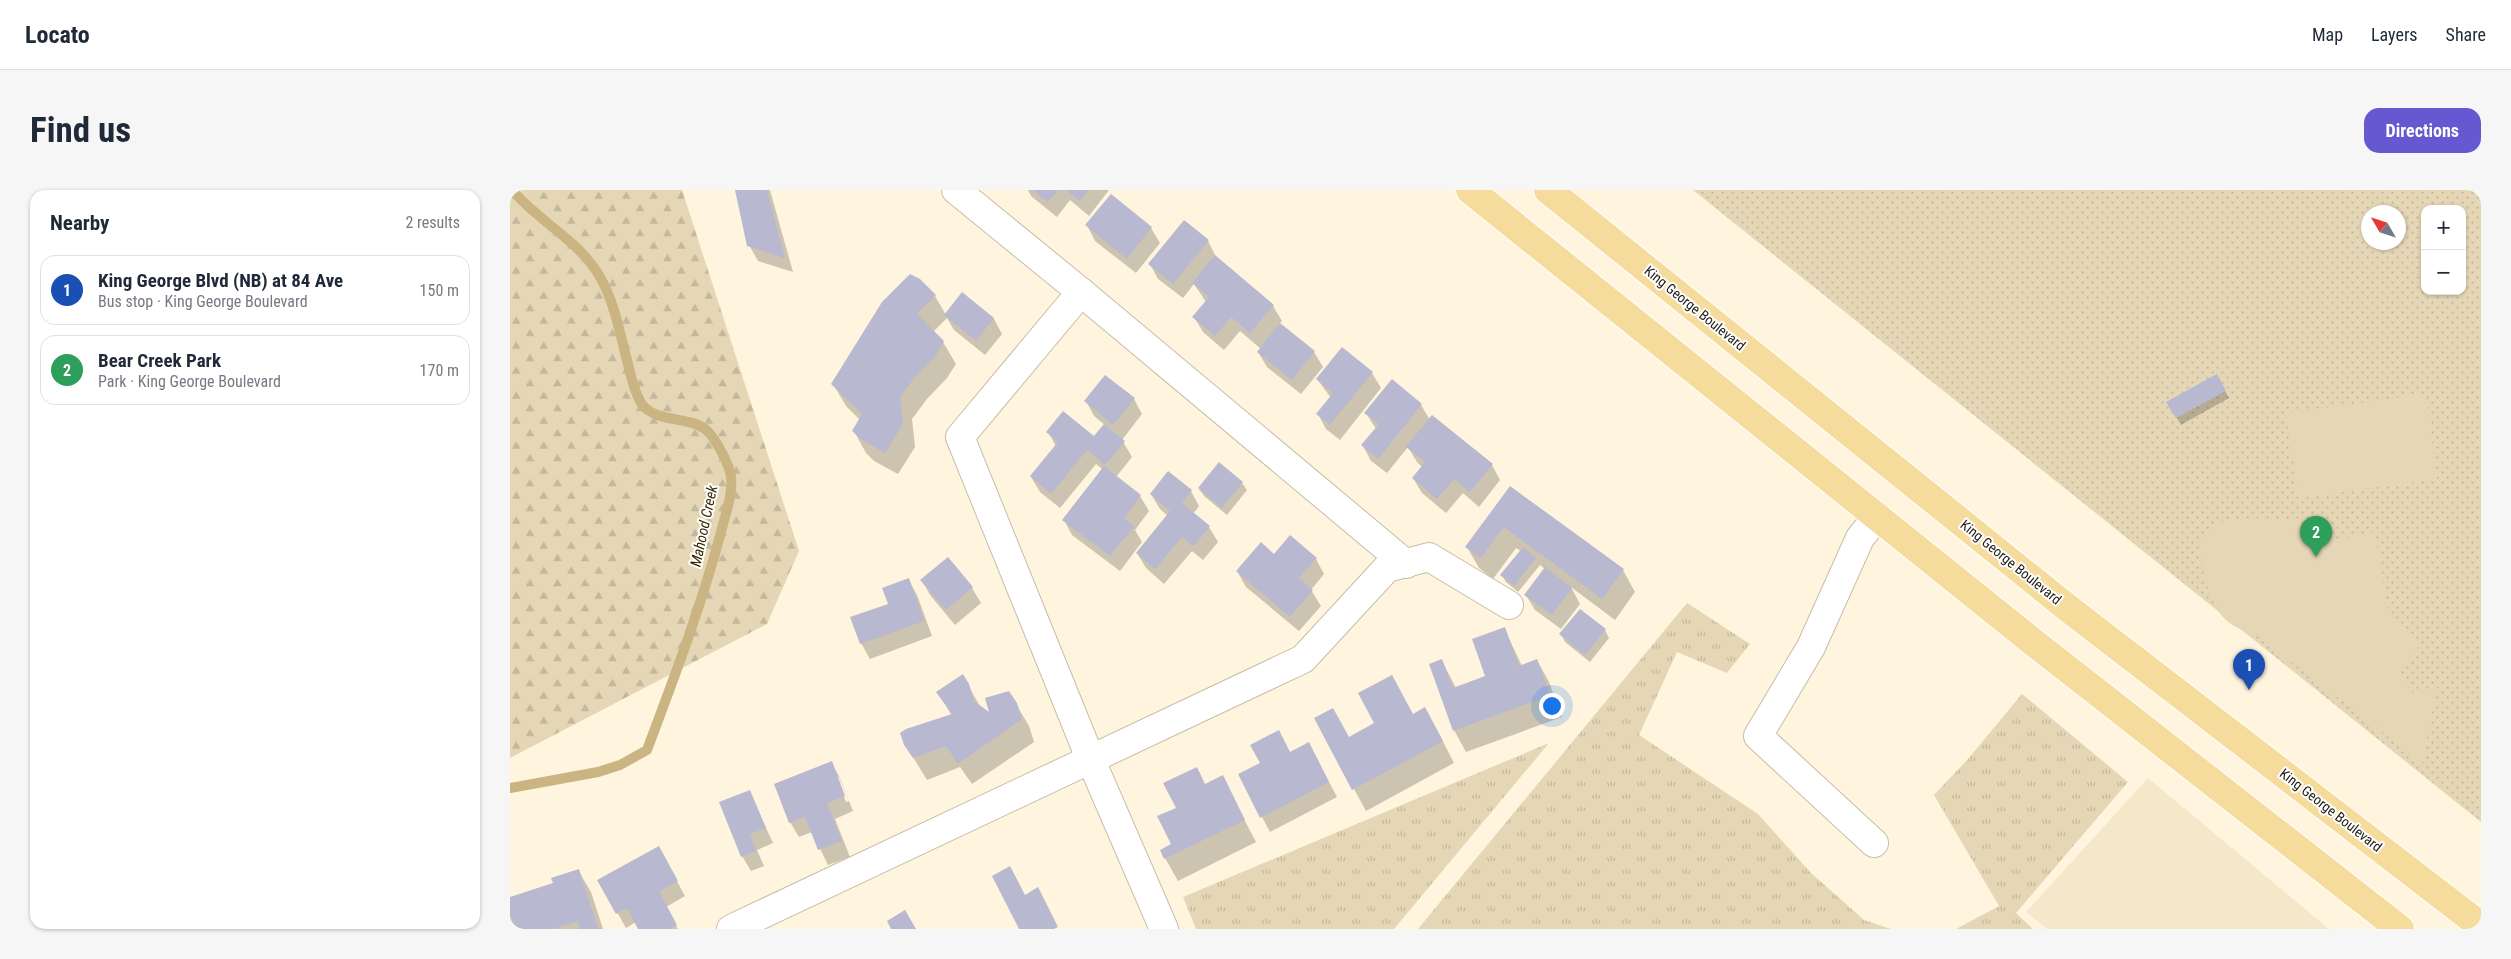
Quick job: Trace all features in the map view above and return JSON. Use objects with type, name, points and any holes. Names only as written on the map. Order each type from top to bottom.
[{"type":"main road","points":[[1470,190],[1877,517],[2400,929]]},
{"type":"main road","name":"King George Boulevard","points":[[1548,190],[2069,609],[2481,926]]},
{"type":"lane","points":[[956,190],[1406,564]]},
{"type":"lane","points":[[1081,292],[960,437],[1090,758],[1164,929]]},
{"type":"lane","points":[[1874,843],[1758,736],[1811,647],[1860,538],[1877,517]]},
{"type":"lane","points":[[731,929],[1302,658],[1387,568],[1429,557],[1509,605]]},
{"type":"shaded area","points":[[2148,778],[2329,929],[2047,929],[2026,912]]},
{"type":"green space","points":[[510,190],[682,190],[799,551],[767,624],[510,758]]},
{"type":"green space","points":[[1693,190],[2481,190],[2481,822]]},
{"type":"green space","points":[[2426,394],[2437,479],[2298,498],[2286,413]]},
{"type":"green space","points":[[2252,518],[2298,522],[2317,529],[2339,541],[2348,537],[2375,532],[2387,606],[2395,623],[2419,646],[2397,674],[2413,693],[2419,693],[2438,682],[2422,766],[2385,734],[2258,636],[2231,624],[2219,611],[2213,601],[2205,576],[2201,550],[2203,539],[2211,527],[2228,521]]},
{"type":"green space","points":[[1687,603],[1750,644],[1727,673],[1677,652],[1639,735],[1758,814],[1811,873],[1864,920],[1891,929],[1418,929]]},
{"type":"green space","points":[[2022,694],[2128,782],[2016,913],[2033,929],[1956,929],[1999,906],[1934,795],[1968,759]]},
{"type":"green space","points":[[1549,743],[1394,929],[1196,929],[1183,897]]},
{"type":"building","points":[[735,190],[767,190],[785,258],[747,246]]},
{"type":"building","points":[[1033,190],[1058,190],[1048,202]]},
{"type":"building","points":[[1066,190],[1089,190],[1080,201]]},
{"type":"building","points":[[1111,194],[1152,227],[1127,259],[1085,225]]},
{"type":"building","points":[[1184,220],[1209,240],[1173,284],[1148,264]]},
{"type":"building","points":[[1215,255],[1274,305],[1250,333],[1231,317],[1215,336],[1192,317],[1209,297],[1192,283]]},
{"type":"building","points":[[910,274],[920,279],[936,295],[917,314],[944,341],[935,357],[915,377],[900,397],[903,424],[885,453],[861,439],[852,431],[862,414],[831,384],[882,302]]},
{"type":"building","points":[[962,292],[994,318],[976,341],[944,315]]},
{"type":"building","points":[[1280,323],[1315,351],[1292,380],[1257,352]]},
{"type":"building","points":[[1342,347],[1373,372],[1330,425],[1316,414],[1333,393],[1316,379]]},
{"type":"building","points":[[2217,374],[2226,391],[2176,418],[2166,402]]},
{"type":"building","points":[[1105,375],[1135,398],[1113,425],[1084,401]]},
{"type":"building","points":[[1392,379],[1422,404],[1378,459],[1361,445],[1379,424],[1364,413]]},
{"type":"building","points":[[1063,411],[1094,436],[1104,424],[1125,441],[1105,465],[1087,450],[1051,494],[1030,476],[1058,442],[1046,432]]},
{"type":"building","points":[[1432,415],[1493,464],[1470,492],[1454,479],[1437,499],[1412,478],[1425,462],[1406,447]]},
{"type":"building","points":[[1219,462],[1243,482],[1222,508],[1198,488]]},
{"type":"building","points":[[1104,466],[1141,495],[1124,518],[1134,526],[1110,556],[1062,520]]},
{"type":"building","points":[[1168,471],[1192,490],[1182,503],[1210,526],[1194,546],[1182,537],[1155,569],[1136,553],[1170,511],[1150,494]]},
{"type":"building","points":[[1510,486],[1624,569],[1602,599],[1504,527],[1481,558],[1465,547]]},
{"type":"building","points":[[1290,535],[1317,558],[1299,578],[1313,590],[1290,617],[1236,571],[1261,542],[1274,554]]},
{"type":"building","points":[[1523,547],[1536,558],[1514,586],[1500,575]]},
{"type":"building","points":[[948,557],[973,587],[946,610],[920,580]]},
{"type":"building","points":[[1545,567],[1572,588],[1552,615],[1524,595]]},
{"type":"building","points":[[909,578],[924,621],[860,644],[850,617],[888,604],[882,588]]},
{"type":"building","points":[[1580,609],[1606,629],[1585,655],[1559,634]]},
{"type":"building","points":[[1505,627],[1519,666],[1537,659],[1550,695],[1453,731],[1429,664],[1442,659],[1453,688],[1485,676],[1472,639]]},
{"type":"building","points":[[963,674],[969,684],[974,701],[989,712],[985,698],[1009,691],[1017,703],[1022,719],[958,764],[946,746],[913,758],[904,745],[900,733],[906,729],[952,714],[936,692]]},
{"type":"building","points":[[1392,675],[1413,714],[1425,707],[1443,741],[1352,790],[1314,718],[1333,708],[1349,737],[1374,723],[1358,693]]},
{"type":"building","points":[[1279,730],[1290,752],[1309,742],[1329,782],[1260,818],[1238,774],[1260,763],[1250,745]]},
{"type":"building","points":[[832,761],[845,796],[827,803],[842,841],[818,850],[805,817],[789,823],[774,784]]},
{"type":"building","points":[[1197,767],[1205,784],[1223,775],[1245,820],[1164,859],[1160,850],[1171,844],[1157,816],[1176,808],[1163,783]]},
{"type":"building","points":[[750,790],[766,828],[750,834],[756,851],[741,857],[719,802]]},
{"type":"building","points":[[659,846],[678,881],[659,891],[677,925],[669,929],[638,929],[627,908],[616,914],[597,880]]},
{"type":"building","points":[[1010,866],[1025,895],[1038,887],[1058,927],[1054,929],[1019,929],[992,876]]},
{"type":"building","points":[[579,869],[598,929],[580,929],[578,921],[553,929],[510,929],[510,897],[553,883],[551,878]]},
{"type":"building","points":[[905,910],[916,929],[891,929],[887,921]]},
{"type":"waterway","name":"Mahood Creek","points":[[510,788],[598,772],[620,765],[647,750],[705,588],[727,510],[731,487],[730,472],[725,458],[714,439],[704,428],[686,421],[656,415],[641,403],[633,384],[613,308],[600,277],[581,252],[534,212],[512,190]]},
{"type":"place","name":"Bear Creek Park","points":[[2316,557]]},
{"type":"place","name":"King George Blvd (NB) at 84 Ave","points":[[2249,690]]}]
